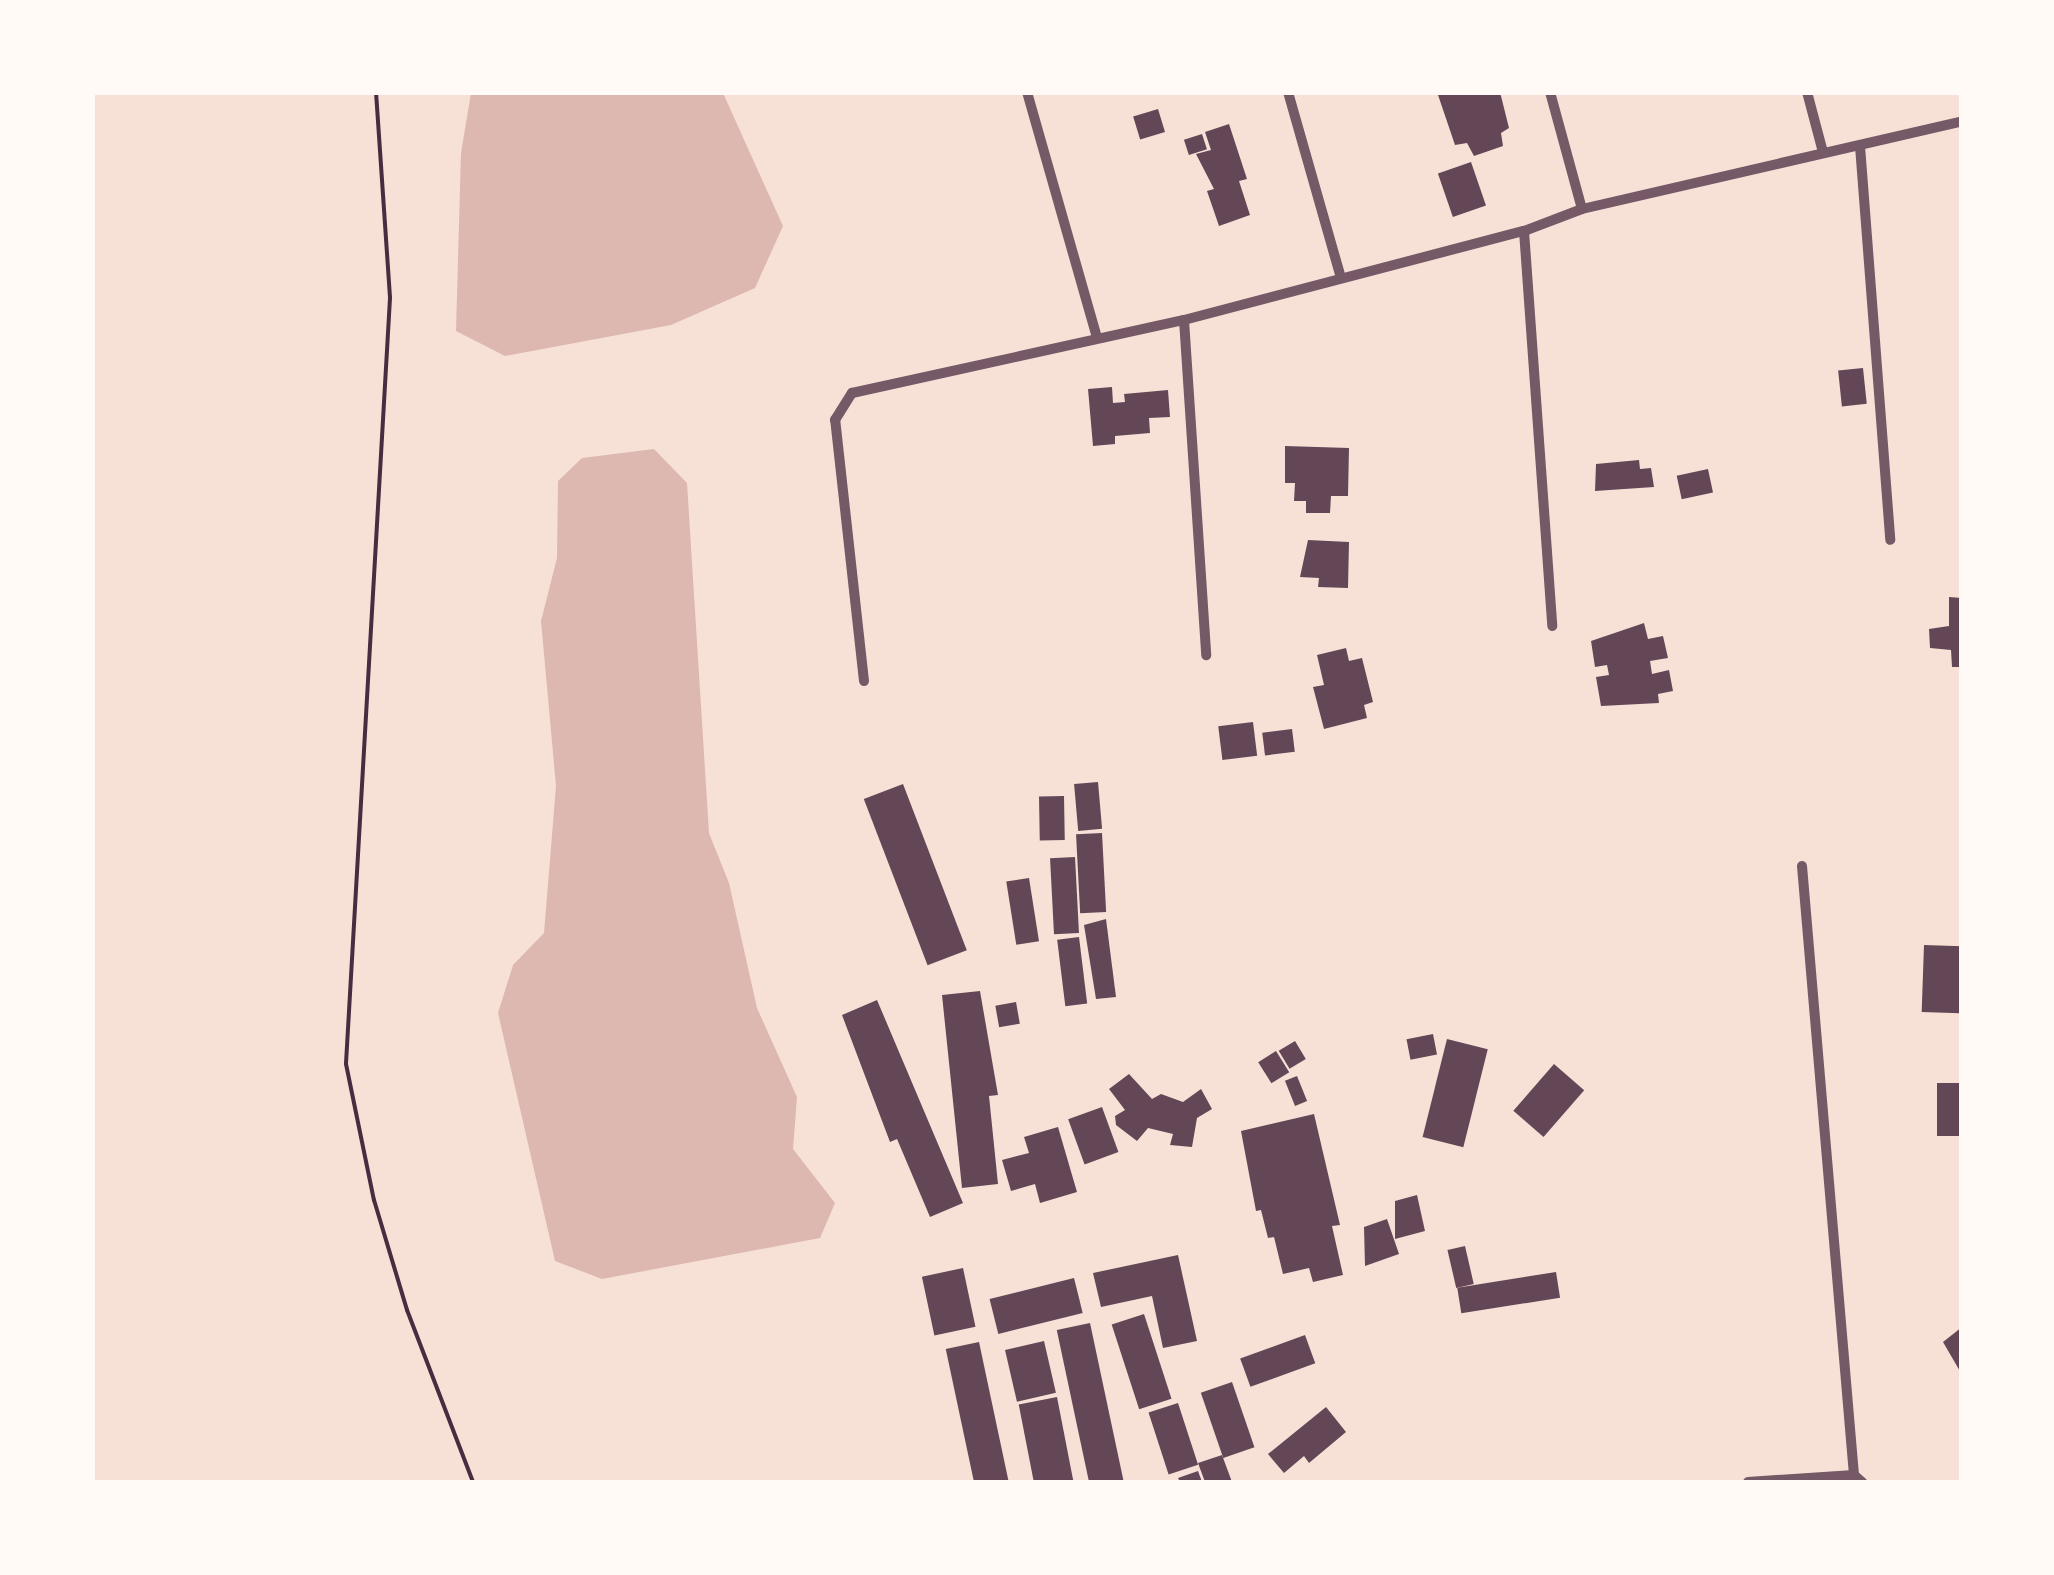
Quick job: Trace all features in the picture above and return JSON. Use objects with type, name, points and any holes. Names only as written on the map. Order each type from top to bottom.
[{"type":"street","points":[[1027,92],[1097,338]]},
{"type":"street","points":[[1288,92],[1340,274]]},
{"type":"street","points":[[1550,92],[1582,209]]},
{"type":"street","points":[[1807,92],[1823,152]]},
{"type":"street","points":[[864,681],[836,448],[840,404],[871,387],[1184,320],[1340,274],[1524,231],[1582,209],[1962,121]]},
{"type":"street","points":[[1860,146],[1890,540]]},
{"type":"street","points":[[1524,231],[1552,626]]},
{"type":"street","points":[[1184,320],[1206,655]]},
{"type":"street","points":[[1748,1482],[1858,1479],[1802,866]]},
{"type":"path","points":[[376,92],[390,298],[346,1064],[374,1200],[407,1310],[473,1482]]},
{"type":"shaded area","points":[[471,93],[723,93],[783,226],[755,288],[671,325],[505,356],[456,331],[461,153]]},
{"type":"shaded area","points":[[654,449],[687,483],[709,833],[729,883],[757,1008],[797,1097],[793,1149],[835,1203],[820,1238],[602,1279],[555,1261],[498,1013],[513,965],[544,933],[556,786],[541,621],[557,558],[558,481],[582,458]]},
{"type":"building","points":[[1437,92],[1500,92],[1509,128],[1501,133],[1503,146],[1474,156],[1467,143],[1455,145]]},
{"type":"building","points":[[1158,109],[1165,132],[1140,140],[1133,117]]},
{"type":"building","points":[[1229,124],[1247,179],[1239,181],[1250,215],[1219,226],[1207,191],[1214,189],[1196,154],[1211,150],[1205,132]]},
{"type":"building","points":[[1202,134],[1207,149],[1189,155],[1184,140]]},
{"type":"building","points":[[1471,162],[1486,205],[1453,217],[1438,173]]},
{"type":"building","points":[[1863,368],[1867,404],[1842,406],[1838,371]]},
{"type":"building","points":[[1112,387],[1113,403],[1125,402],[1124,394],[1168,390],[1170,417],[1149,418],[1150,433],[1115,436],[1115,444],[1093,446],[1088,389]]},
{"type":"building","points":[[1285,446],[1349,448],[1348,496],[1331,496],[1330,513],[1306,513],[1306,501],[1294,501],[1295,483],[1285,483]]},
{"type":"building","points":[[1639,460],[1640,469],[1651,468],[1654,487],[1595,491],[1596,464]]},
{"type":"building","points":[[1708,469],[1713,492],[1682,499],[1677,476]]},
{"type":"building","points":[[1308,540],[1349,542],[1348,588],[1318,587],[1319,578],[1300,577]]},
{"type":"building","points":[[1949,597],[1962,598],[1962,667],[1952,667],[1951,650],[1930,648],[1929,629],[1949,626]]},
{"type":"building","points":[[1644,623],[1648,639],[1663,636],[1668,658],[1650,661],[1652,674],[1669,670],[1673,691],[1658,694],[1659,703],[1601,706],[1596,677],[1609,675],[1607,665],[1595,667],[1591,641]]},
{"type":"building","points":[[1346,648],[1349,661],[1362,658],[1373,702],[1364,705],[1367,718],[1324,729],[1313,687],[1324,685],[1317,655]]},
{"type":"building","points":[[1253,722],[1257,756],[1222,760],[1218,726]]},
{"type":"building","points":[[1292,729],[1295,752],[1265,755],[1262,733]]},
{"type":"building","points":[[1098,782],[1102,829],[1078,831],[1074,784]]},
{"type":"building","points":[[903,784],[967,950],[928,965],[864,799]]},
{"type":"building","points":[[1039,796],[1064,796],[1065,840],[1040,840]]},
{"type":"building","points":[[1102,833],[1106,912],[1080,913],[1076,834]]},
{"type":"building","points":[[1075,857],[1079,933],[1054,934],[1050,858]]},
{"type":"building","points":[[1029,878],[1039,941],[1016,945],[1006,882]]},
{"type":"building","points":[[1106,919],[1116,997],[1096,999],[1084,925]]},
{"type":"building","points":[[1079,937],[1087,1004],[1065,1006],[1057,940]]},
{"type":"building","points":[[1924,945],[1962,946],[1960,1013],[1922,1012]]},
{"type":"building","points":[[980,991],[998,1095],[989,1096],[998,1184],[962,1188],[942,995]]},
{"type":"building","points":[[877,1000],[963,1203],[930,1217],[897,1139],[890,1142],[842,1015]]},
{"type":"building","points":[[1016,1002],[1020,1024],[999,1027],[995,1006]]},
{"type":"building","points":[[1433,1034],[1437,1055],[1411,1060],[1406,1039]]},
{"type":"building","points":[[1447,1039],[1488,1049],[1463,1147],[1423,1137]]},
{"type":"building","points":[[1295,1041],[1306,1059],[1290,1069],[1279,1051]]},
{"type":"building","points":[[1276,1051],[1289,1072],[1271,1083],[1258,1062]]},
{"type":"building","points":[[1554,1064],[1584,1090],[1544,1137],[1513,1111]]},
{"type":"building","points":[[1129,1074],[1152,1099],[1161,1094],[1183,1102],[1201,1089],[1212,1109],[1197,1118],[1192,1147],[1170,1145],[1173,1134],[1148,1128],[1137,1141],[1116,1125],[1115,1116],[1125,1110],[1109,1089]]},
{"type":"building","points":[[1297,1076],[1307,1101],[1295,1106],[1285,1081]]},
{"type":"building","points":[[1937,1083],[1962,1083],[1962,1136],[1937,1136]]},
{"type":"building","points":[[1102,1107],[1118,1152],[1085,1164],[1068,1119]]},
{"type":"building","points":[[1314,1114],[1340,1225],[1332,1226],[1343,1275],[1313,1282],[1309,1268],[1283,1274],[1274,1237],[1268,1238],[1261,1210],[1256,1211],[1241,1131]]},
{"type":"building","points":[[1058,1127],[1077,1192],[1040,1203],[1035,1184],[1011,1191],[1002,1160],[1029,1153],[1024,1137]]},
{"type":"building","points":[[1417,1195],[1425,1231],[1395,1239],[1395,1201]]},
{"type":"building","points":[[1387,1219],[1399,1254],[1365,1266],[1364,1227]]},
{"type":"building","points":[[1465,1246],[1474,1284],[1456,1288],[1447,1250]]},
{"type":"building","points":[[1178,1255],[1197,1341],[1163,1348],[1152,1296],[1101,1307],[1093,1273]]},
{"type":"building","points":[[963,1268],[975,1327],[934,1335],[922,1277]]},
{"type":"building","points":[[1556,1272],[1560,1298],[1461,1313],[1457,1288]]},
{"type":"building","points":[[1074,1278],[1083,1313],[998,1334],[990,1299]]},
{"type":"building","points":[[1144,1314],[1172,1399],[1139,1409],[1112,1325]]},
{"type":"building","points":[[1090,1323],[1124,1482],[1089,1482],[1057,1330]]},
{"type":"building","points":[[1962,1327],[1962,1372],[1961,1373],[1943,1342]]},
{"type":"building","points":[[1305,1335],[1315,1363],[1250,1387],[1240,1359]]},
{"type":"building","points":[[1044,1341],[1056,1393],[1017,1402],[1005,1350]]},
{"type":"building","points":[[979,1342],[1009,1482],[974,1482],[946,1349]]},
{"type":"building","points":[[1232,1382],[1254,1447],[1223,1458],[1201,1393]]},
{"type":"building","points":[[1057,1397],[1073,1481],[1034,1482],[1019,1404]]},
{"type":"building","points":[[1178,1403],[1198,1465],[1169,1474],[1149,1413]]},
{"type":"building","points":[[1326,1407],[1346,1432],[1309,1463],[1304,1456],[1284,1473],[1268,1454]]},
{"type":"building","points":[[1222,1455],[1232,1482],[1205,1482],[1198,1463]]},
{"type":"building","points":[[1198,1471],[1202,1482],[1180,1482],[1178,1478]]}]
